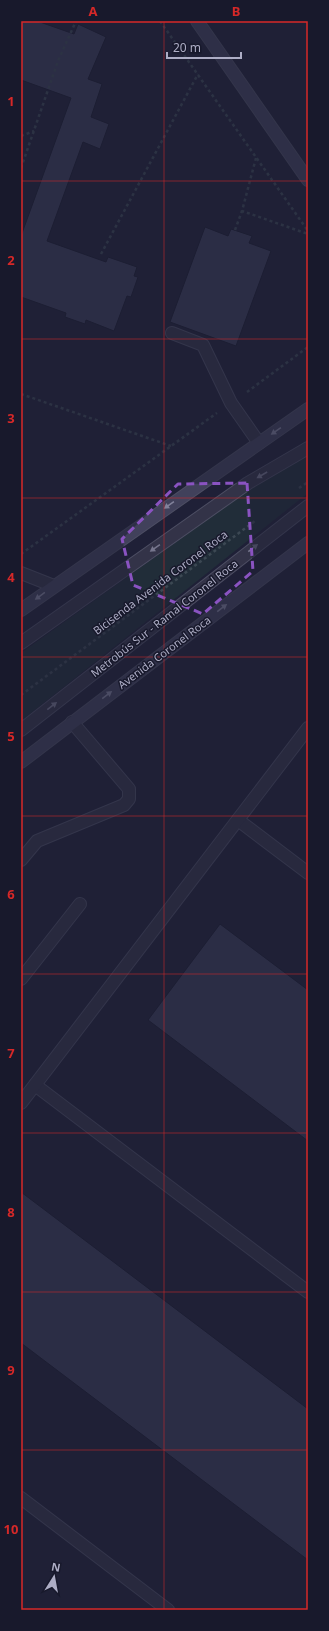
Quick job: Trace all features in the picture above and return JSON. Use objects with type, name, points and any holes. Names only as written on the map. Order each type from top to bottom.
[{"type":"main road","points":[[197,21],[308,180]]},
{"type":"main road","points":[[21,610],[308,409]]},
{"type":"main road","name":"Avenida Coronel Roca","points":[[21,762],[308,543]]},
{"type":"lane","points":[[172,333],[203,345],[231,403],[259,443]]},
{"type":"lane","points":[[21,643],[248,483],[308,448]]},
{"type":"lane","name":"Metrobús Sur - Ramal Coronel Roca","points":[[21,730],[308,506]]},
{"type":"lane","points":[[21,573],[54,586]]},
{"type":"lane","points":[[21,860],[37,841],[124,805],[129,799],[129,789],[72,722]]},
{"type":"lane","points":[[21,1103],[308,728]]},
{"type":"lane","points":[[238,820],[308,873]]},
{"type":"lane","points":[[21,978],[80,904]]},
{"type":"lane","points":[[35,1085],[308,1292]]},
{"type":"lane","points":[[21,1498],[168,1610]]},
{"type":"path","points":[[21,168],[58,61],[76,21]]},
{"type":"path","points":[[160,21],[308,232]]},
{"type":"path","points":[[101,254],[198,74]]},
{"type":"path","points":[[21,136],[34,131]]},
{"type":"path","points":[[235,230],[242,212],[256,157]]},
{"type":"path","points":[[242,212],[308,232]]},
{"type":"path","points":[[21,554],[308,347]]},
{"type":"path","points":[[21,394],[171,446]]},
{"type":"path","points":[[295,491],[308,482]]},
{"type":"path","name":"Bicisenda Avenida Coronel Roca","points":[[21,695],[258,519]]},
{"type":"highlighted area","points":[[247,483],[253,571],[203,614],[133,585],[122,539],[178,484]]},
{"type":"shaded area","points":[[308,454],[308,493],[21,721],[21,653],[250,489]]},
{"type":"building","points":[[21,21],[37,21],[74,34],[78,24],[106,37],[88,79],[102,84],[91,117],[109,124],[100,149],[83,142],[47,241],[106,262],[108,257],[137,267],[134,276],[138,277],[131,297],[127,296],[114,331],[86,320],[85,324],[65,317],[66,313],[21,297],[21,236],[71,98],[21,80]]},
{"type":"building","points":[[205,227],[228,236],[231,229],[252,236],[249,243],[271,251],[236,346],[170,322]]},
{"type":"building","points":[[220,924],[308,990],[308,1141],[148,1020]]},
{"type":"building","points":[[21,1192],[308,1409],[308,1560],[21,1343]]}]
